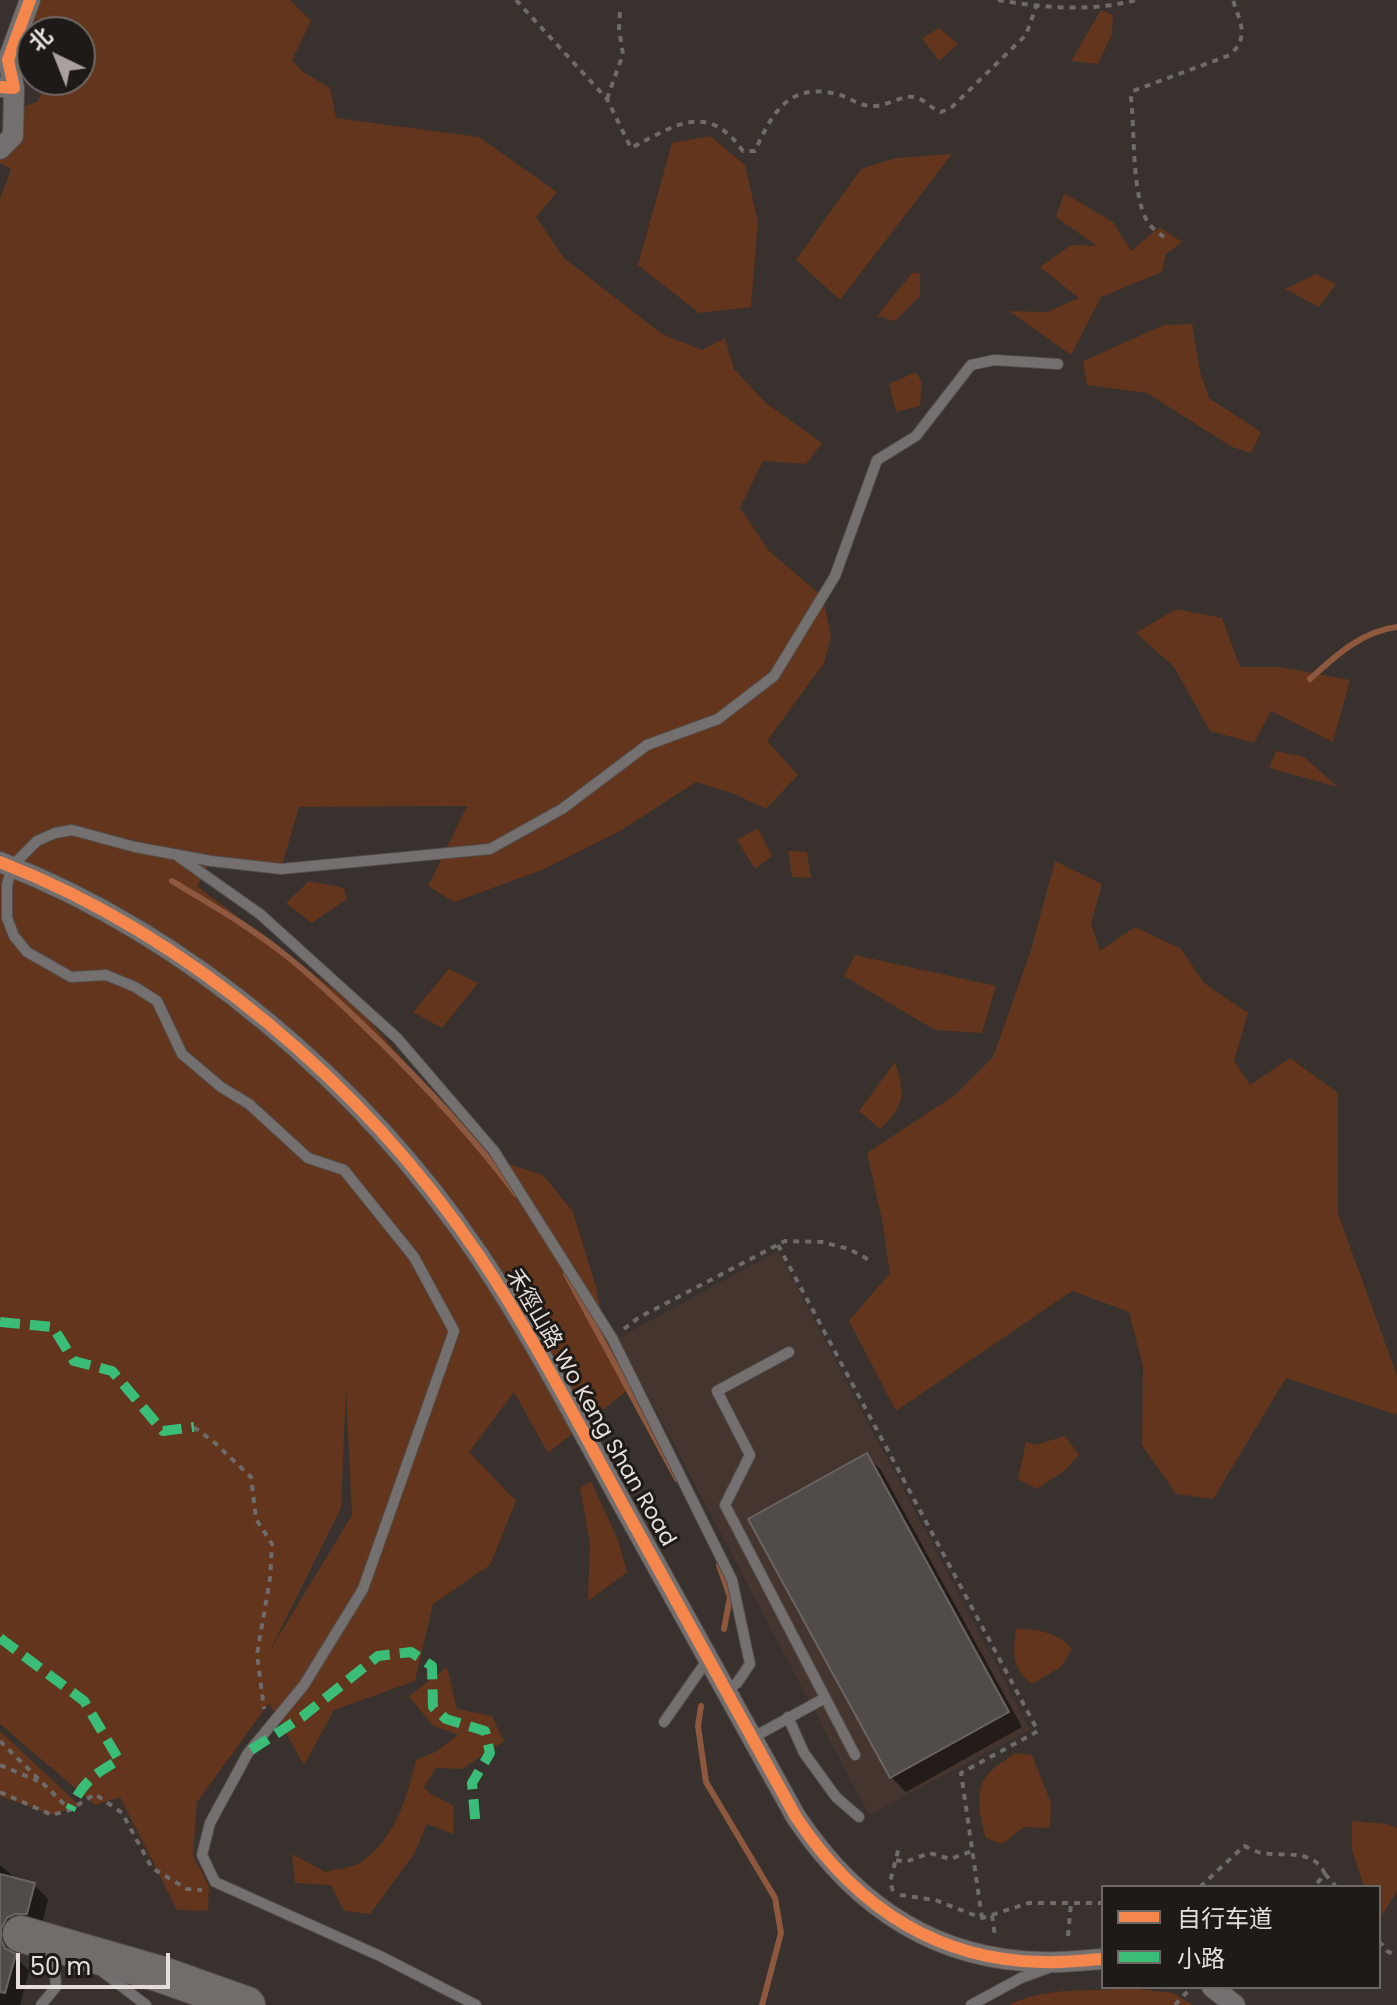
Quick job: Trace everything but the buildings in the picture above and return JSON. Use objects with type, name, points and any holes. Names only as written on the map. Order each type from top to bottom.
[{"type":"highway","points":[[48,1942],[160,1974],[247,2005]]},
{"type":"street","points":[[0,149],[13,136],[7,87],[8,60],[30,0]]},
{"type":"street","name":"禾徑山路 Wo Keng Shan Road","points":[[6,864],[125,923],[213,982],[306,1057],[385,1135],[448,1212],[506,1296],[796,1817],[824,1856],[855,1888],[893,1918],[942,1943],[987,1956],[1043,1962],[1101,1959]]},
{"type":"street","points":[[1215,1989],[1235,2005]]},
{"type":"lane","points":[[476,2005],[380,1956],[215,1882],[202,1855],[210,1823],[248,1753],[304,1685],[363,1589],[454,1331],[414,1257],[344,1170],[308,1158],[249,1104],[221,1087],[182,1054],[157,1001],[135,987],[106,975],[71,977],[27,952],[14,936],[7,918],[6,864],[37,841],[72,830],[211,861],[281,869],[490,849],[562,809],[647,745],[718,719],[774,676],[835,576],[877,460],[916,436],[971,365],[994,360],[1058,364]]},
{"type":"lane","points":[[174,854],[260,914],[397,1038],[494,1151],[612,1338],[732,1580],[750,1664],[737,1683],[726,1690]]},
{"type":"lane","points":[[789,1352],[717,1391],[750,1455],[725,1505],[855,1755]]},
{"type":"lane","points":[[664,1722],[708,1659]]},
{"type":"lane","points":[[752,1738],[825,1698]]},
{"type":"lane","points":[[788,1717],[804,1753],[836,1797],[859,1817]]},
{"type":"lane","points":[[41,2005],[56,1987],[48,1942]]},
{"type":"lane","points":[[48,1942],[146,2005]]},
{"type":"lane","points":[[971,2005],[1021,1978],[1078,1960]]},
{"type":"path","points":[[516,0],[607,99],[631,148],[688,122],[711,122],[730,133],[743,151],[755,151],[774,111],[794,95],[812,91],[838,94],[874,107],[912,96],[941,112],[952,107],[1026,35],[1036,7]]},
{"type":"path","points":[[998,0],[1036,7],[1108,8],[1136,0]]},
{"type":"path","points":[[1164,237],[1149,225],[1143,213],[1135,168],[1133,91],[1230,55],[1240,46],[1243,34],[1233,0]]},
{"type":"path","points":[[607,99],[623,54],[620,12]]},
{"type":"path","points":[[612,1338],[638,1318],[785,1241],[822,1242],[849,1249],[873,1262]]},
{"type":"path","points":[[778,1245],[1038,1731],[961,1773],[982,1918]]},
{"type":"path","points":[[194,1427],[251,1477],[256,1519],[272,1544],[270,1579],[257,1654],[266,1731]]},
{"type":"path","points":[[0,1741],[70,1810]]},
{"type":"path","points":[[0,1765],[42,1782]]},
{"type":"path","points":[[0,1792],[52,1815],[70,1810],[95,1794],[122,1813],[152,1868],[187,1889],[211,1891],[215,1882]]},
{"type":"path","points":[[1202,1885],[1244,1846],[1260,1853],[1287,1853],[1311,1858],[1321,1865],[1334,1885]]},
{"type":"path","points":[[899,1847],[890,1882],[896,1895],[935,1900],[982,1918],[1029,1903],[1101,1903]]},
{"type":"path","points":[[896,1860],[905,1862],[930,1853],[950,1859],[972,1851]]},
{"type":"path","points":[[1316,1885],[1325,1874]]},
{"type":"path","points":[[1068,1936],[1071,1903]]},
{"type":"path","points":[[992,1914],[995,1936]]},
{"type":"path","points":[[1381,1944],[1397,1956]]},
{"type":"path","points":[[1175,2005],[1188,1991]]},
{"type":"shaded area","points":[[33,0],[290,0],[311,21],[292,60],[303,72],[330,88],[336,118],[479,137],[557,192],[536,217],[564,258],[662,334],[702,350],[725,338],[734,369],[766,403],[822,443],[806,464],[763,461],[740,508],[769,551],[823,597],[831,637],[824,663],[767,741],[798,775],[766,809],[732,793],[696,782],[620,831],[542,870],[454,902],[428,886],[467,806],[299,807],[281,869],[110,836],[211,861],[197,886],[357,1007],[488,1157],[543,1175],[573,1212],[596,1287],[607,1340],[633,1386],[548,1453],[514,1392],[469,1452],[516,1501],[490,1565],[433,1604],[415,1681],[334,1710],[304,1765],[269,1703],[197,1802],[193,1855],[209,1886],[208,1911],[177,1910],[120,1797],[95,1805],[0,1724],[0,199],[11,169],[0,163],[0,149],[14,110],[37,102],[40,96],[96,96],[96,16],[26,16]],"holes":[[[346,1388],[352,1515],[269,1652],[341,1508]]]},
{"type":"shaded area","points":[[1101,10],[1113,15],[1112,34],[1098,64],[1071,61]]},
{"type":"shaded area","points":[[939,28],[958,44],[939,61],[922,38]]},
{"type":"shaded area","points":[[16,41],[16,62],[8,60]]},
{"type":"shaded area","points":[[710,136],[745,165],[758,222],[751,307],[699,313],[638,265],[672,143]]},
{"type":"shaded area","points":[[952,154],[840,300],[796,260],[861,169],[896,158]]},
{"type":"shaded area","points":[[1064,193],[1113,222],[1131,251],[1159,227],[1182,242],[1166,254],[1162,272],[1101,297],[1071,355],[1009,311],[1047,312],[1079,298],[1040,267],[1071,245],[1097,246],[1056,217]]},
{"type":"shaded area","points":[[912,273],[920,273],[920,296],[895,321],[877,316]]},
{"type":"shaded area","points":[[1316,274],[1336,284],[1319,307],[1285,289]]},
{"type":"shaded area","points":[[1192,324],[1200,372],[1209,398],[1261,432],[1251,453],[1232,447],[1147,393],[1087,385],[1083,361],[1164,325]]},
{"type":"shaded area","points":[[916,372],[922,382],[920,406],[896,412],[889,384]]},
{"type":"shaded area","points":[[1176,609],[1222,618],[1240,667],[1279,667],[1350,680],[1333,742],[1271,711],[1254,743],[1210,731],[1174,667],[1136,633]]},
{"type":"shaded area","points":[[1276,751],[1304,757],[1338,787],[1269,768]]},
{"type":"shaded area","points":[[758,828],[772,856],[755,869],[737,840]]},
{"type":"shaded area","points":[[788,851],[807,852],[811,878],[792,877]]},
{"type":"shaded area","points":[[1055,861],[1102,884],[1091,924],[1100,951],[1135,927],[1181,949],[1204,983],[1248,1013],[1234,1061],[1250,1085],[1290,1058],[1338,1093],[1338,1214],[1397,1375],[1397,1415],[1286,1378],[1213,1499],[1176,1494],[1142,1445],[1143,1367],[1129,1312],[1072,1291],[896,1411],[849,1321],[890,1273],[867,1153],[955,1095],[993,1057],[1031,950]]},
{"type":"shaded area","points":[[309,881],[344,888],[347,899],[312,923],[286,903]]},
{"type":"shaded area","points":[[855,955],[996,986],[982,1033],[935,1030],[844,976]]},
{"type":"shaded area","points":[[449,969],[478,983],[442,1028],[413,1012]]},
{"type":"shaded area","points":[[895,1062],[901,1082],[901,1098],[895,1112],[880,1129],[859,1111]]},
{"type":"shaded area","points":[[778,1251],[1030,1730],[869,1815],[618,1338]]},
{"type":"shaded area","points":[[1065,1436],[1079,1455],[1064,1471],[1037,1489],[1018,1479],[1026,1442],[1035,1445]]},
{"type":"shaded area","points":[[591,1481],[618,1540],[627,1572],[588,1601],[590,1543],[580,1488]]},
{"type":"shaded area","points":[[1016,1629],[1047,1633],[1072,1649],[1061,1667],[1032,1684],[1020,1672],[1015,1660]]},
{"type":"shaded area","points":[[447,1667],[457,1709],[492,1716],[504,1741],[462,1769],[436,1768],[424,1787],[454,1806],[453,1834],[427,1824],[414,1854],[370,1914],[344,1911],[331,1885],[295,1883],[292,1854],[325,1872],[357,1864],[383,1842],[404,1803],[416,1760],[435,1752],[458,1735],[432,1725],[409,1696]]},
{"type":"shaded area","points":[[0,1731],[79,1805],[52,1815],[0,1796]]},
{"type":"shaded area","points":[[1015,1753],[1032,1755],[1051,1803],[1050,1828],[1024,1827],[1002,1844],[986,1838],[980,1814],[981,1788],[988,1774]]},
{"type":"shaded area","points":[[1352,1821],[1387,1824],[1397,1828],[1397,1891],[1381,1917],[1381,1885],[1363,1885],[1352,1850]]},
{"type":"shaded area","points":[[1139,1989],[1173,1993],[1193,2005],[1009,2005],[1053,1992]]},
{"type":"waterway","points":[[1310,679],[1339,653],[1361,639],[1397,627]]},
{"type":"waterway","points":[[172,881],[257,934],[323,987],[442,1105],[516,1194]]},
{"type":"waterway","points":[[566,1274],[677,1479]]},
{"type":"waterway","points":[[719,1565],[730,1597],[724,1629]]},
{"type":"waterway","points":[[701,1706],[698,1726],[706,1782],[775,1898],[781,1933],[762,2005]]},
{"type":"marked path","points":[[0,1322],[53,1327],[74,1361],[112,1371],[163,1431],[194,1427]]},
{"type":"marked path","points":[[0,1638],[84,1701],[119,1760],[90,1780],[70,1810]]},
{"type":"marked path","points":[[251,1750],[302,1717],[378,1656],[411,1652],[432,1666],[433,1707],[446,1719],[485,1731],[490,1753],[472,1783],[476,1829]]},
{"type":"cycle path","points":[[0,87],[14,88],[8,60],[30,0]]},
{"type":"cycle path","points":[[0,862],[70,893],[139,931],[205,974],[268,1023],[327,1076],[382,1132],[433,1192],[498,1284],[535,1346],[796,1817],[844,1876],[871,1901],[900,1921],[966,1951],[1003,1959],[1042,1962],[1101,1959]]}]
